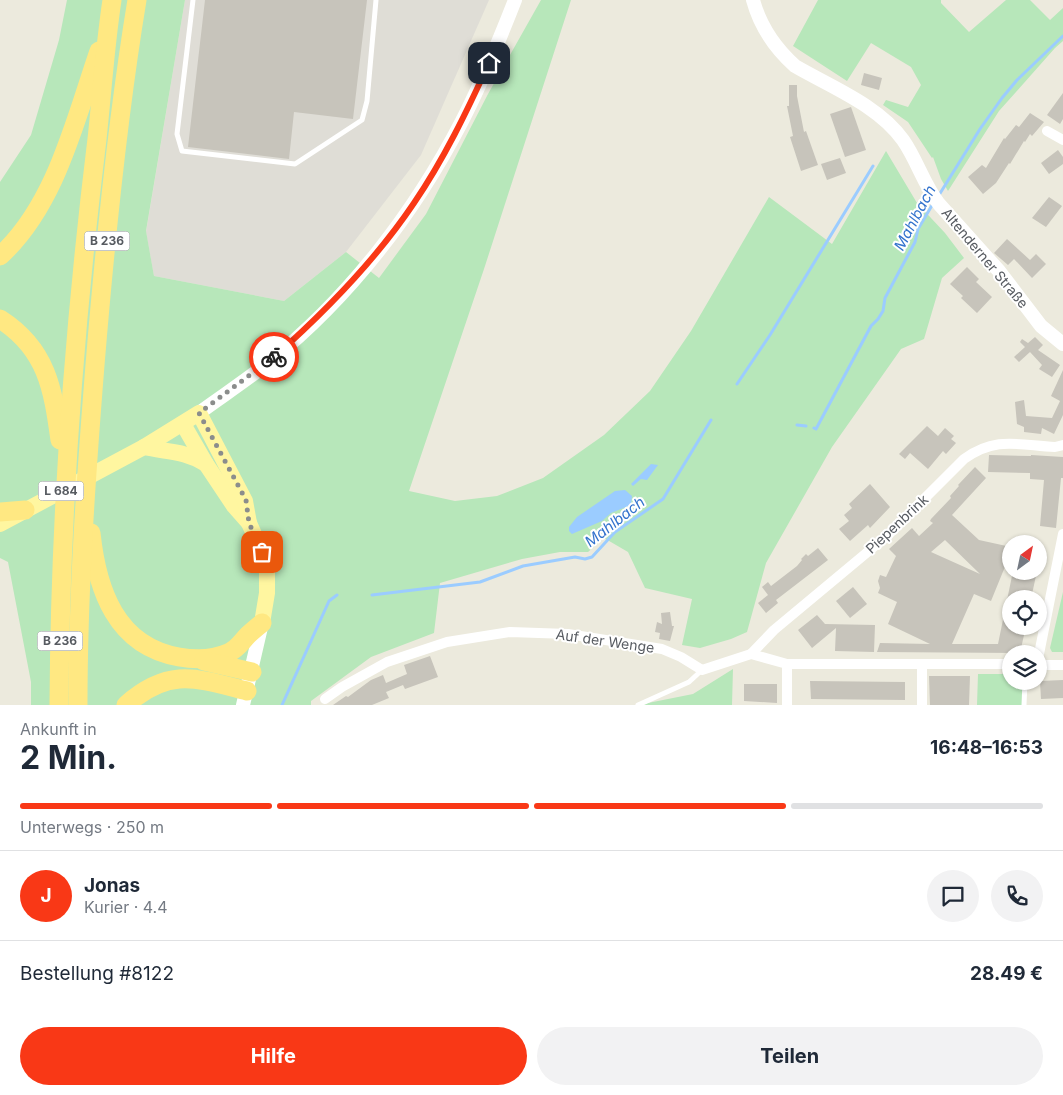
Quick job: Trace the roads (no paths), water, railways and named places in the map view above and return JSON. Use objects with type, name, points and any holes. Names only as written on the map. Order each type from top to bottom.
[{"type":"highway","name":"B 236","points":[[78,705],[80,575],[86,482],[109,216],[137,0]]},
{"type":"highway","name":"B 236","points":[[59,705],[61,577],[72,387],[89,199],[111,9]]},
{"type":"highway","points":[[0,256],[19,236],[39,206],[53,178],[80,112],[111,9]]},
{"type":"highway","points":[[0,319],[13,327],[30,344],[46,374],[52,392],[66,480]]},
{"type":"highway","points":[[86,482],[96,566],[104,594],[124,627],[137,640],[164,654],[252,672]]},
{"type":"highway","points":[[199,660],[229,653],[239,647],[247,636],[262,623]]},
{"type":"highway","points":[[126,705],[151,686],[164,681],[185,678],[202,680],[245,698]]},
{"type":"main road","name":"L 684","points":[[10,515],[140,450],[183,424],[270,362],[312,324],[347,288],[386,240],[414,203],[439,164],[489,63],[515,0]]},
{"type":"main road","name":"Altenderner Straße","points":[[753,0],[759,19],[770,38],[787,58],[802,70],[857,101],[889,124],[899,135],[912,153],[933,196],[1004,277],[1041,326],[1063,344]]},
{"type":"main road","points":[[199,413],[246,500],[249,523],[262,552],[267,572],[267,593],[262,623],[245,698]]},
{"type":"main road","points":[[183,424],[206,464],[234,506],[249,523]]},
{"type":"main road","points":[[140,450],[180,452],[191,455],[206,464]]},
{"type":"street","points":[[1047,131],[1063,140]]},
{"type":"street","name":"Piepenbrink","points":[[751,654],[774,630],[888,535],[964,459],[977,450],[1001,443],[1055,447],[1063,445]]},
{"type":"street","points":[[1041,645],[1063,534]]},
{"type":"street","name":"Auf der Wenge","points":[[323,702],[342,687],[394,659],[447,642],[510,632],[568,634],[662,649],[702,670]]},
{"type":"street","points":[[702,670],[751,654],[788,664],[1002,664]]},
{"type":"street","points":[[787,705],[788,664]]},
{"type":"street","points":[[922,665],[922,705]]},
{"type":"street","points":[[1047,665],[1063,665]]},
{"type":"lane","points":[[193,0],[177,134],[182,151],[295,164],[362,120],[367,101],[376,0]]},
{"type":"lane","points":[[638,705],[689,682],[702,670]]},
{"type":"lane","points":[[1024,705],[1025,690]]},
{"type":"water","points":[[651,464],[658,465],[647,480],[641,479],[633,486],[631,484]]},
{"type":"water","points":[[625,490],[632,496],[631,505],[611,513],[602,521],[572,534],[569,531],[569,527],[577,517],[615,491]]},
{"type":"waterway","name":"Mahlbach","points":[[939,195],[980,129],[1002,98],[1017,80],[1063,36]]},
{"type":"waterway","points":[[737,384],[770,335],[873,166]]},
{"type":"waterway","name":"Mahlbach","points":[[814,428],[816,429],[871,326],[883,311],[885,298],[915,242],[918,229],[934,202]]},
{"type":"waterway","name":"Mahlbach","points":[[372,595],[480,582],[523,566],[575,557],[585,559],[592,557],[615,532],[663,499],[711,420]]},
{"type":"waterway","name":"Mahlbach","points":[[797,425],[806,426]]},
{"type":"waterway","points":[[282,705],[329,601],[337,595]]}]
